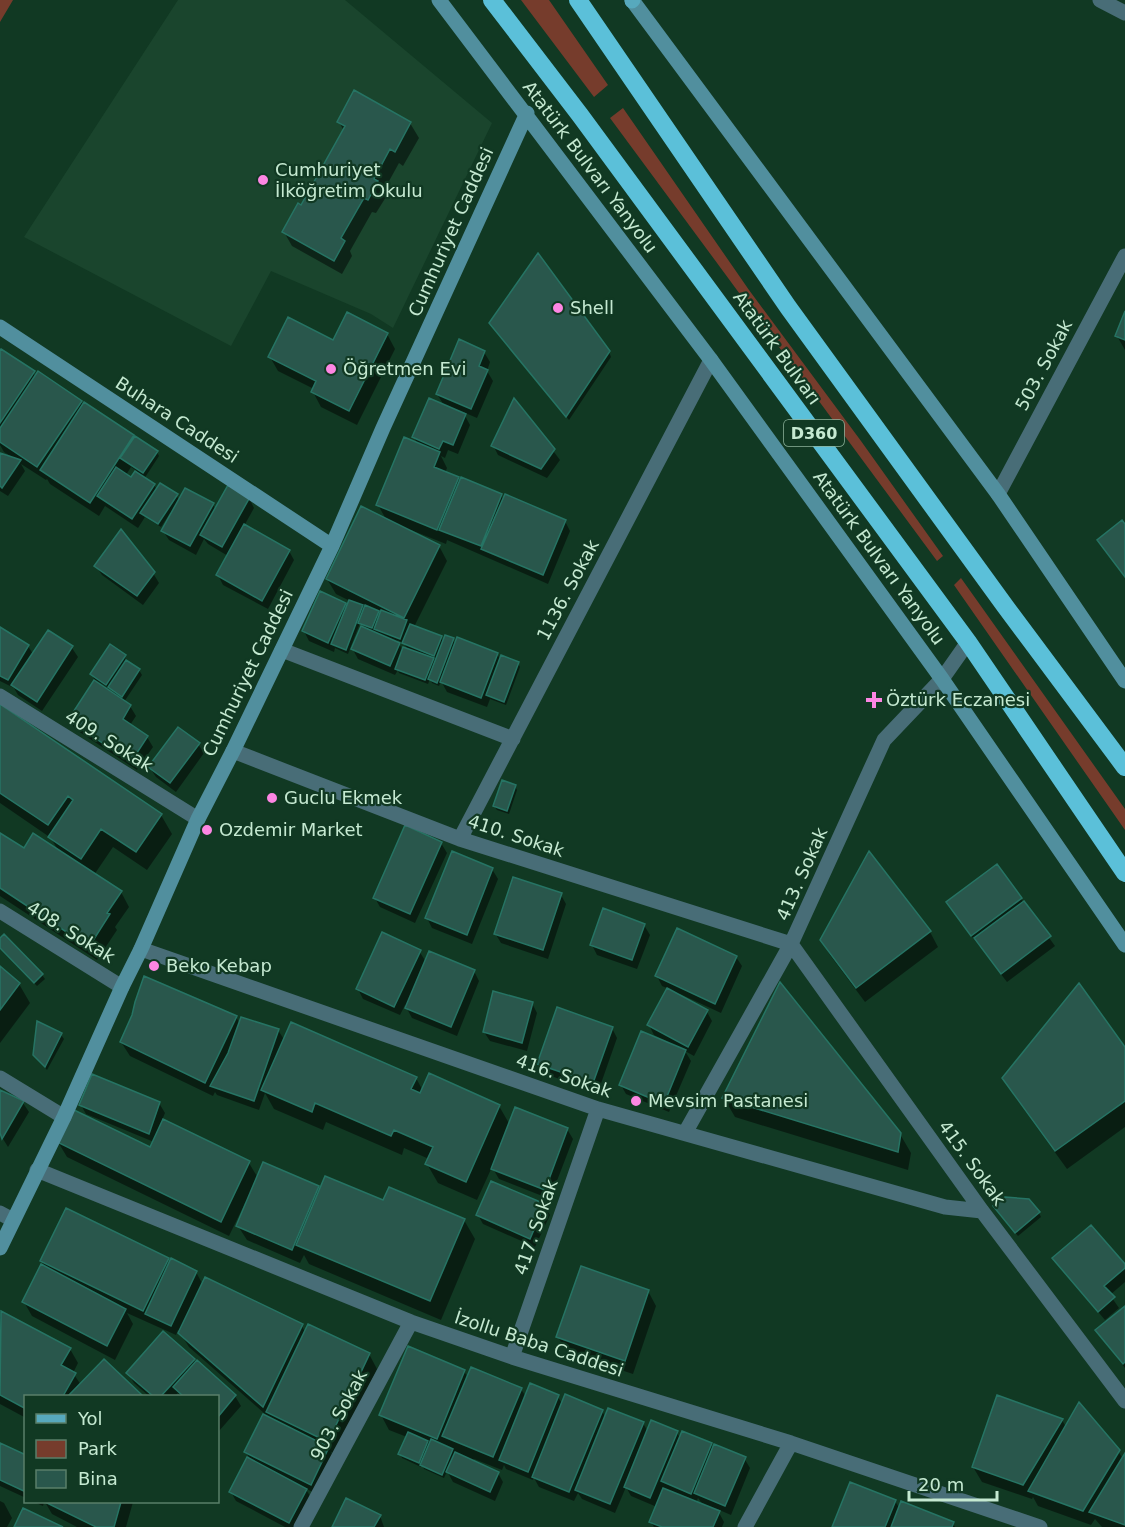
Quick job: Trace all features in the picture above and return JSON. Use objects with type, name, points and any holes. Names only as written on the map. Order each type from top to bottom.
[{"type":"highway","name":"Atatürk Bulvarı","points":[[492,0],[580,115],[968,642],[1125,873]]},
{"type":"highway","name":"Atatürk Bulvarı","points":[[578,0],[788,307],[1125,767]]},
{"type":"street","name":"Atatürk Bulvarı Yanyolu","points":[[439,0],[711,360],[942,679],[1125,945]]},
{"type":"street","points":[[632,0],[998,494],[1125,681]]},
{"type":"street","points":[[1100,0],[1125,13]]},
{"type":"street","name":"Cumhuriyet Caddesi","points":[[0,1248],[6,1216],[37,1170],[64,1117],[198,819],[233,752],[332,546],[526,113]]},
{"type":"street","name":"503. Sokak","points":[[998,494],[1125,256]]},
{"type":"street","name":"Buhara Caddesi","points":[[0,327],[332,546]]},
{"type":"street","name":"1136. Sokak","points":[[460,839],[711,360]]},
{"type":"street","name":"413. Sokak","points":[[685,1133],[791,944],[884,740],[942,679],[968,642]]},
{"type":"street","points":[[282,650],[513,739]]},
{"type":"street","name":"409. Sokak","points":[[0,696],[198,819]]},
{"type":"street","name":"410. Sokak","points":[[233,752],[460,839],[791,944]]},
{"type":"street","name":"408. Sokak","points":[[0,910],[122,987]]},
{"type":"street","name":"415. Sokak","points":[[791,944],[982,1210],[1125,1401]]},
{"type":"street","name":"416. Sokak","points":[[141,949],[598,1109],[945,1207],[982,1210]]},
{"type":"street","points":[[0,1078],[64,1117]]},
{"type":"street","name":"417. Sokak","points":[[512,1358],[598,1109]]},
{"type":"street","name":"İzollu Baba Caddesi","points":[[37,1170],[411,1322],[512,1358],[791,1443],[995,1520],[1040,1527]]},
{"type":"street","name":"903. Sokak","points":[[301,1527],[411,1322]]},
{"type":"street","points":[[745,1527],[791,1443]]},
{"type":"shaded area","name":"Cumhuriyet İlköğretim Okulu","points":[[178,0],[345,0],[492,123],[393,328],[371,314],[271,271],[231,346],[24,237]]},
{"type":"green space","points":[[0,0],[13,0],[0,22]]},
{"type":"green space","points":[[521,0],[549,0],[608,85],[594,97]]},
{"type":"green space","points":[[623,108],[749,290],[943,556],[937,561],[610,118]]},
{"type":"green space","points":[[961,578],[1125,809],[1125,830],[954,585]]},
{"type":"building","points":[[354,90],[411,122],[395,152],[390,149],[374,179],[378,181],[368,200],[364,198],[341,238],[345,241],[334,261],[282,232],[298,203],[301,205],[345,126],[337,122]]},
{"type":"building","points":[[538,253],[610,351],[566,417],[489,323]]},
{"type":"building","points":[[1125,311],[1125,340],[1115,336]]},
{"type":"building","name":"Öğretmen Evi","points":[[347,312],[388,333],[349,411],[311,392],[316,381],[268,357],[288,317],[333,340]]},
{"type":"building","points":[[459,339],[485,351],[479,366],[488,370],[471,409],[436,394]]},
{"type":"building","points":[[1,349],[35,371],[0,423],[0,351]]},
{"type":"building","points":[[38,371],[82,401],[37,467],[0,442],[0,428]]},
{"type":"building","points":[[429,398],[466,414],[453,445],[443,441],[439,449],[412,437]]},
{"type":"building","points":[[514,398],[555,449],[541,469],[491,446]]},
{"type":"building","points":[[84,402],[134,435],[90,503],[40,470]]},
{"type":"building","points":[[135,436],[158,451],[143,473],[120,458]]},
{"type":"building","points":[[404,437],[440,452],[434,467],[459,477],[437,530],[376,505]]},
{"type":"building","points":[[0,453],[21,460],[2,488],[0,486]]},
{"type":"building","points":[[116,467],[131,477],[135,471],[155,484],[132,519],[97,496]]},
{"type":"building","points":[[461,477],[502,494],[481,546],[439,530]]},
{"type":"building","points":[[160,483],[178,494],[158,524],[140,513]]},
{"type":"building","points":[[228,485],[250,497],[222,547],[200,535]]},
{"type":"building","points":[[185,488],[214,503],[190,546],[161,531]]},
{"type":"building","points":[[505,494],[566,520],[543,575],[481,549]]},
{"type":"building","points":[[361,506],[440,545],[404,618],[326,579]]},
{"type":"building","points":[[1122,520],[1125,524],[1125,577],[1097,540]]},
{"type":"building","points":[[244,524],[290,550],[262,601],[216,575]]},
{"type":"building","points":[[121,529],[155,572],[137,596],[94,566]]},
{"type":"building","points":[[320,591],[346,603],[328,643],[302,631]]},
{"type":"building","points":[[349,600],[363,605],[346,650],[331,644]]},
{"type":"building","points":[[365,605],[379,611],[372,628],[358,623]]},
{"type":"building","points":[[381,610],[407,620],[400,639],[374,629]]},
{"type":"building","points":[[410,624],[442,636],[434,656],[402,643]]},
{"type":"building","points":[[361,626],[400,643],[390,666],[351,649]]},
{"type":"building","points":[[0,627],[29,645],[8,680],[0,676]]},
{"type":"building","points":[[48,630],[73,646],[37,702],[11,685]]},
{"type":"building","points":[[445,635],[454,638],[437,683],[428,679]]},
{"type":"building","points":[[457,637],[498,653],[481,698],[440,682]]},
{"type":"building","points":[[110,644],[126,655],[106,685],[90,674]]},
{"type":"building","points":[[403,647],[434,658],[425,680],[395,669]]},
{"type":"building","points":[[501,655],[519,662],[504,702],[486,695]]},
{"type":"building","points":[[126,660],[140,669],[122,697],[108,687]]},
{"type":"building","points":[[94,680],[131,705],[123,719],[148,736],[131,762],[68,720]]},
{"type":"building","points":[[0,704],[162,814],[136,852],[101,829],[81,859],[48,837],[73,800],[68,796],[48,825],[0,793]]},
{"type":"building","points":[[178,727],[200,743],[170,783],[148,767]]},
{"type":"building","points":[[502,780],[516,785],[507,811],[493,806]]},
{"type":"building","points":[[405,825],[442,842],[410,914],[373,898]]},
{"type":"building","points":[[0,833],[24,848],[33,833],[122,891],[89,947],[0,888]]},
{"type":"building","points":[[452,851],[493,868],[467,935],[425,918]]},
{"type":"building","points":[[869,851],[931,931],[856,988],[820,940]]},
{"type":"building","points":[[997,864],[1022,898],[971,936],[946,902]]},
{"type":"building","points":[[513,877],[562,893],[543,950],[494,934]]},
{"type":"building","points":[[1024,901],[1051,936],[1001,974],[974,938]]},
{"type":"building","points":[[603,908],[645,924],[632,960],[590,945]]},
{"type":"building","points":[[677,928],[737,956],[715,1004],[655,976]]},
{"type":"building","points":[[382,932],[421,950],[394,1007],[356,989]]},
{"type":"building","points":[[4,934],[43,974],[34,983],[0,948],[0,938]]},
{"type":"building","points":[[429,951],[475,970],[451,1027],[405,1008]]},
{"type":"building","points":[[0,966],[20,983],[0,1010]]},
{"type":"building","points":[[144,976],[237,1016],[205,1083],[120,1042],[132,1015]]},
{"type":"building","points":[[780,982],[901,1133],[898,1152],[722,1098]]},
{"type":"building","points":[[1079,983],[1125,1047],[1125,1101],[1055,1151],[1002,1078]]},
{"type":"building","points":[[667,988],[708,1010],[688,1047],[647,1025]]},
{"type":"building","points":[[493,991],[533,1002],[522,1043],[483,1032]]},
{"type":"building","points":[[557,1007],[613,1027],[593,1083],[537,1064]]},
{"type":"building","points":[[241,1017],[279,1029],[254,1101],[210,1086],[228,1053]]},
{"type":"building","points":[[37,1021],[62,1033],[45,1067],[33,1055]]},
{"type":"building","points":[[291,1022],[417,1077],[411,1089],[420,1093],[429,1073],[500,1105],[466,1182],[425,1164],[433,1147],[394,1130],[391,1136],[315,1103],[312,1112],[261,1090]]},
{"type":"building","points":[[641,1031],[686,1050],[664,1104],[619,1085]]},
{"type":"building","points":[[92,1074],[160,1102],[149,1134],[79,1105]]},
{"type":"building","points":[[0,1090],[24,1101],[2,1139],[0,1133]]},
{"type":"building","points":[[515,1107],[568,1128],[545,1190],[491,1169]]},
{"type":"building","points":[[72,1109],[150,1147],[163,1119],[250,1161],[221,1222],[57,1142]]},
{"type":"building","points":[[263,1162],[319,1186],[292,1250],[236,1226]]},
{"type":"building","points":[[325,1176],[383,1200],[389,1187],[465,1219],[430,1301],[296,1245]]},
{"type":"building","points":[[491,1181],[545,1204],[530,1239],[476,1215]]},
{"type":"building","points":[[1005,1197],[1029,1199],[1040,1212],[1015,1233],[993,1206]]},
{"type":"building","points":[[66,1208],[169,1258],[143,1311],[40,1261]]},
{"type":"building","points":[[1091,1225],[1125,1264],[1125,1268],[1104,1286],[1115,1297],[1098,1312],[1052,1258]]},
{"type":"building","points":[[171,1258],[197,1271],[171,1326],[145,1314]]},
{"type":"building","points":[[41,1264],[126,1309],[107,1346],[22,1302]]},
{"type":"building","points":[[581,1266],[649,1290],[625,1361],[556,1337]]},
{"type":"building","points":[[205,1277],[303,1324],[263,1407],[178,1333]]},
{"type":"building","points":[[1125,1306],[1125,1362],[1123,1364],[1095,1330]]},
{"type":"building","points":[[1,1311],[71,1348],[61,1365],[76,1373],[64,1395],[24,1395],[24,1408],[0,1395]]},
{"type":"building","points":[[308,1324],[370,1353],[328,1442],[266,1412]]},
{"type":"building","points":[[163,1331],[195,1359],[162,1395],[152,1395],[126,1373]]},
{"type":"building","points":[[408,1346],[465,1370],[437,1439],[379,1415]]},
{"type":"building","points":[[104,1359],[142,1395],[69,1395]]},
{"type":"building","points":[[197,1360],[236,1395],[219,1416],[219,1395],[182,1395],[173,1387]]},
{"type":"building","points":[[471,1367],[522,1388],[493,1457],[442,1436]]},
{"type":"building","points":[[530,1383],[559,1395],[528,1472],[499,1460]]},
{"type":"building","points":[[565,1394],[603,1410],[569,1492],[532,1477]]},
{"type":"building","points":[[997,1395],[1063,1419],[1023,1485],[972,1467]]},
{"type":"building","points":[[1079,1402],[1120,1450],[1083,1511],[1028,1491]]},
{"type":"building","points":[[608,1408],[644,1422],[610,1504],[575,1490]]},
{"type":"building","points":[[263,1414],[329,1447],[311,1485],[244,1452]]},
{"type":"building","points":[[651,1420],[678,1431],[650,1498],[624,1487]]},
{"type":"building","points":[[682,1431],[712,1443],[691,1494],[661,1481]]},
{"type":"building","points":[[408,1432],[428,1441],[419,1463],[398,1454]]},
{"type":"building","points":[[431,1439],[453,1449],[442,1475],[420,1465]]},
{"type":"building","points":[[0,1443],[24,1454],[24,1491],[0,1480]]},
{"type":"building","points":[[714,1444],[746,1457],[725,1506],[694,1493]]},
{"type":"building","points":[[455,1452],[499,1472],[490,1492],[446,1472]]},
{"type":"building","points":[[1125,1453],[1125,1525],[1089,1512]]},
{"type":"building","points":[[247,1457],[307,1489],[289,1523],[229,1492]]},
{"type":"building","points":[[850,1482],[896,1500],[885,1527],[832,1527]]},
{"type":"building","points":[[663,1488],[720,1511],[713,1527],[662,1527],[649,1522]]},
{"type":"building","points":[[346,1498],[381,1515],[374,1527],[332,1527]]},
{"type":"building","points":[[901,1501],[954,1522],[952,1527],[891,1527]]},
{"type":"building","points":[[47,1503],[121,1503],[114,1527],[96,1527]]},
{"type":"building","points":[[23,1508],[63,1527],[14,1527]]},
{"type":"place","name":"Cumhuriyet İlköğretim Okulu","points":[[263,180]]},
{"type":"place","name":"Shell","points":[[558,308]]},
{"type":"place","name":"Öğretmen Evi","points":[[331,369]]},
{"type":"place","name":"Öztürk Eczanesi","points":[[874,700]]},
{"type":"place","name":"Guclu Ekmek","points":[[272,798]]},
{"type":"place","name":"Ozdemir Market","points":[[207,830]]},
{"type":"place","name":"Beko Kebap","points":[[154,966]]},
{"type":"place","name":"Mevsim Pastanesi","points":[[636,1101]]}]
